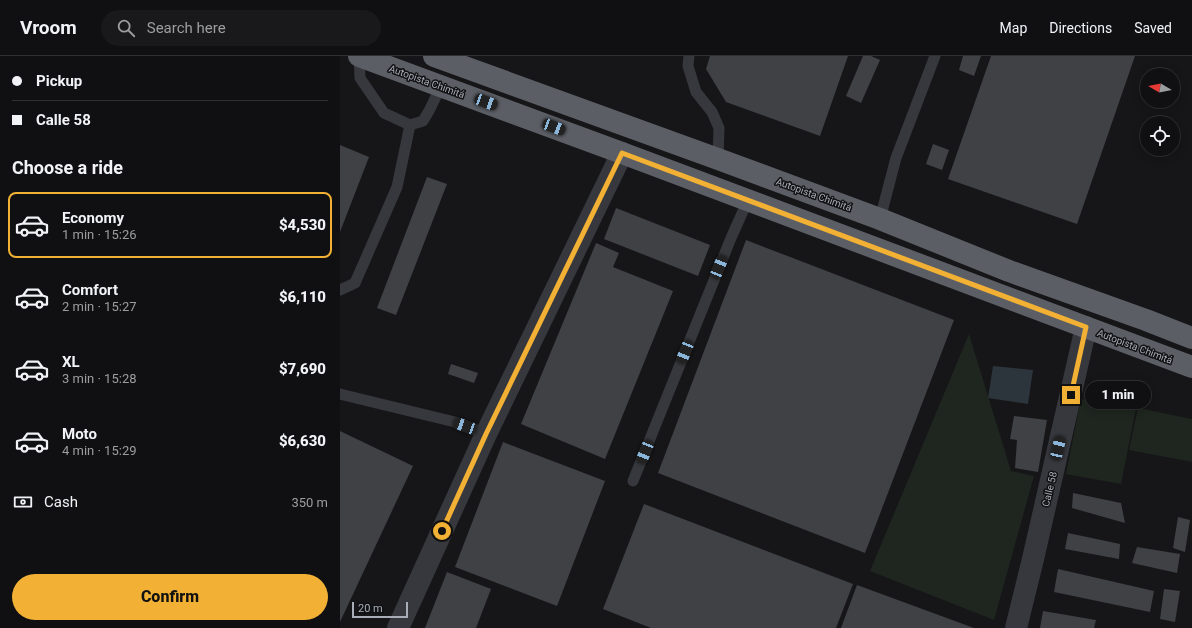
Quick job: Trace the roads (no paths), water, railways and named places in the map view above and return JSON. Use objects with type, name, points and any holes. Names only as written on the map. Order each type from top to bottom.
[{"type":"highway","name":"Autopista Chimitá","points":[[359,56],[1192,367]]},
{"type":"highway","name":"Autopista Chimitá","points":[[434,56],[718,158],[880,219],[1009,271],[1192,338]]},
{"type":"street","points":[[398,628],[486,434],[622,153]]},
{"type":"street","name":"Calle 58","points":[[1016,628],[1086,327]]},
{"type":"lane","points":[[359,56],[360,78],[384,114],[410,125],[423,121],[441,86]]},
{"type":"lane","points":[[689,56],[688,66],[696,92],[712,112],[718,128],[718,158]]},
{"type":"lane","points":[[880,219],[896,158],[935,56]]},
{"type":"lane","points":[[340,290],[355,284],[397,187],[410,125]]},
{"type":"lane","points":[[633,481],[731,238],[748,200]]},
{"type":"lane","points":[[340,394],[455,422],[486,434]]}]
